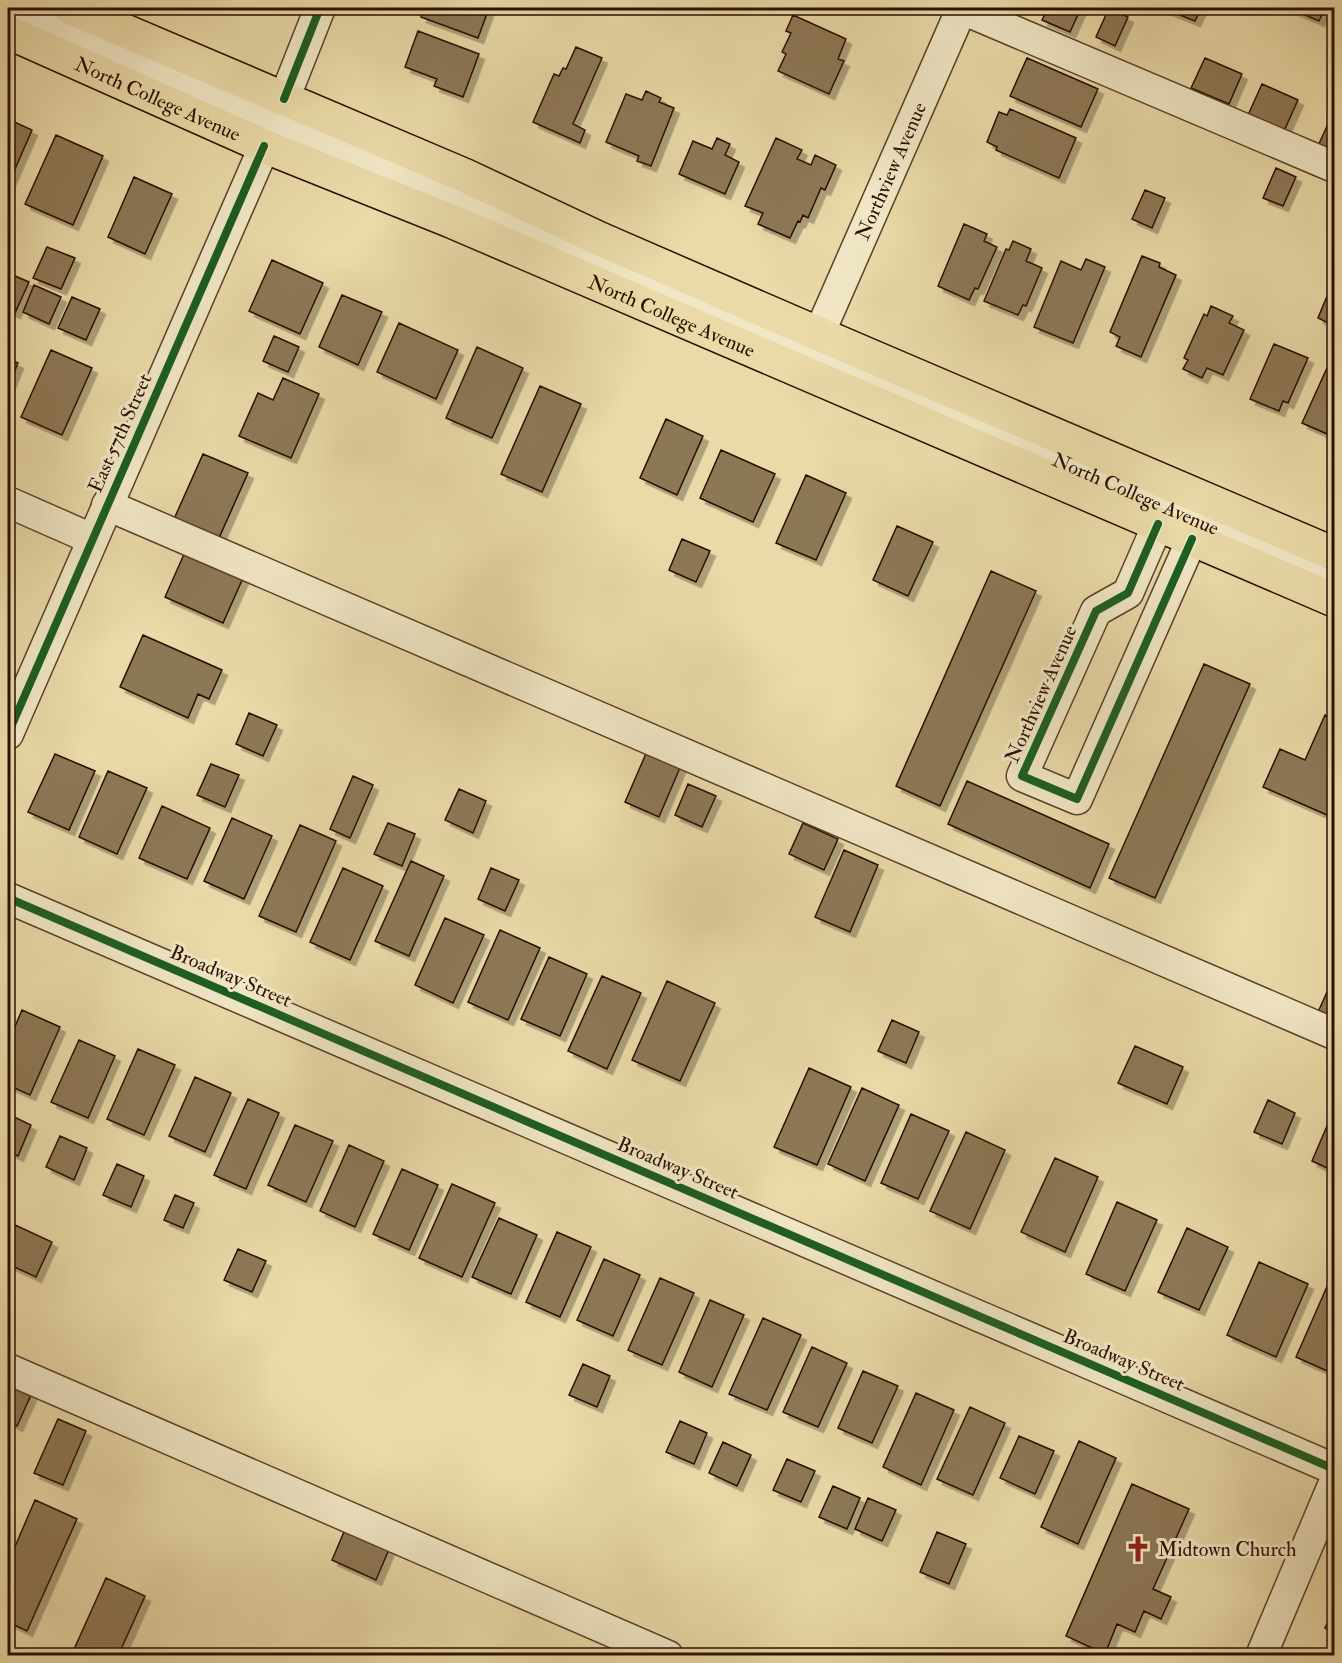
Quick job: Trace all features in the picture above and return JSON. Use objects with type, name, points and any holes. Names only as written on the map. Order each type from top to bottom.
[{"type":"main road","name":"North College Avenue","points":[[71,8],[451,221],[1335,600]]},
{"type":"main road","name":"North College Avenue","points":[[8,32],[274,122],[466,176],[600,239],[1335,554]]},
{"type":"street","name":"North College Avenue","points":[[10,8],[1335,579]]},
{"type":"street","name":"East 57th Street","points":[[8,734],[274,122],[320,8]]},
{"type":"street","points":[[962,8],[1335,167]]},
{"type":"street","name":"Northview Avenue","points":[[819,334],[962,8]]},
{"type":"street","points":[[8,502],[92,539]]},
{"type":"street","points":[[107,505],[1335,1034]]},
{"type":"street","points":[[1158,524],[1128,593],[1162,607]]},
{"type":"street","name":"Northview Avenue","points":[[1128,593],[1096,611],[1022,776],[1077,799],[1192,539]]},
{"type":"street","name":"Broadway Street","points":[[8,898],[1335,1469]]},
{"type":"street","points":[[8,1369],[668,1656]]},
{"type":"street","points":[[1262,1656],[1335,1483]]},
{"type":"building","points":[[425,8],[489,8],[478,38],[421,17]]},
{"type":"building","points":[[1048,8],[1081,8],[1070,32],[1042,20]]},
{"type":"building","points":[[1109,8],[1128,17],[1115,46],[1096,37]]},
{"type":"building","points":[[1162,8],[1201,8],[1195,21]]},
{"type":"building","points":[[1289,8],[1325,8],[1319,21]]},
{"type":"building","points":[[793,15],[846,39],[838,59],[844,61],[829,94],[778,71],[786,54],[782,52],[791,33],[786,31]]},
{"type":"building","points":[[418,31],[479,54],[463,97],[434,86],[437,79],[405,67]]},
{"type":"building","points":[[576,47],[602,58],[573,124],[585,130],[580,143],[533,122],[554,74],[559,76],[563,68],[566,69]]},
{"type":"building","points":[[1027,58],[1098,89],[1081,127],[1010,96]]},
{"type":"building","points":[[1205,58],[1242,74],[1229,104],[1191,88]]},
{"type":"building","points":[[1262,84],[1298,100],[1284,131],[1248,115]]},
{"type":"building","points":[[646,91],[661,98],[659,102],[674,108],[651,166],[637,161],[639,156],[606,142],[626,94],[642,100]]},
{"type":"building","points":[[1010,109],[1076,138],[1059,178],[996,150],[997,147],[987,142],[999,112],[1007,115]]},
{"type":"building","points":[[8,119],[32,130],[8,185]]},
{"type":"building","points":[[1328,124],[1334,127],[1334,155],[1317,148]]},
{"type":"building","points":[[56,135],[103,156],[73,225],[25,204]]},
{"type":"building","points":[[717,138],[730,144],[725,155],[739,162],[725,194],[679,174],[693,141],[712,149]]},
{"type":"building","points":[[776,138],[802,150],[797,159],[811,165],[815,155],[836,165],[825,190],[821,188],[808,218],[803,215],[790,238],[758,224],[763,213],[745,206]]},
{"type":"building","points":[[1276,168],[1296,177],[1283,206],[1263,198]]},
{"type":"building","points":[[134,177],[172,194],[145,254],[108,237]]},
{"type":"building","points":[[1145,190],[1165,198],[1152,228],[1132,219]]},
{"type":"building","points":[[964,224],[987,234],[984,241],[997,247],[978,289],[975,288],[969,300],[938,286]]},
{"type":"building","points":[[1013,241],[1031,249],[1026,261],[1042,268],[1026,306],[1023,305],[1018,315],[984,301],[1006,249],[1009,250]]},
{"type":"building","points":[[47,247],[75,258],[61,289],[33,278]]},
{"type":"building","points":[[1142,256],[1160,263],[1159,267],[1176,275],[1141,357],[1116,346],[1120,337],[1110,332]]},
{"type":"building","points":[[1086,259],[1105,267],[1073,343],[1034,327],[1061,261],[1081,270]]},
{"type":"building","points":[[272,260],[323,283],[300,334],[249,311]]},
{"type":"building","points":[[8,273],[29,282],[15,313],[8,310]]},
{"type":"building","points":[[34,285],[61,297],[49,324],[23,312]]},
{"type":"building","points":[[1330,289],[1334,291],[1334,326],[1318,318]]},
{"type":"building","points":[[342,295],[382,312],[358,365],[319,347]]},
{"type":"building","points":[[72,297],[100,309],[86,340],[58,328]]},
{"type":"building","points":[[1211,306],[1233,316],[1229,323],[1244,330],[1223,375],[1207,368],[1202,378],[1183,369],[1188,360],[1184,358],[1204,314],[1207,316]]},
{"type":"building","points":[[399,323],[458,350],[436,399],[377,372]]},
{"type":"building","points":[[274,336],[299,347],[288,372],[263,361]]},
{"type":"building","points":[[1274,344],[1308,358],[1288,403],[1283,401],[1279,411],[1250,399]]},
{"type":"building","points":[[477,347],[523,368],[492,438],[446,418]]},
{"type":"building","points":[[51,350],[92,368],[62,435],[21,417]]},
{"type":"building","points":[[8,359],[18,363],[8,388]]},
{"type":"building","points":[[1327,368],[1334,371],[1334,437],[1302,423]]},
{"type":"building","points":[[283,378],[319,394],[291,458],[239,436],[258,393],[273,400]]},
{"type":"building","points":[[540,386],[581,404],[542,492],[501,474]]},
{"type":"building","points":[[666,419],[703,436],[677,495],[640,478]]},
{"type":"building","points":[[721,450],[775,474],[753,522],[700,498]]},
{"type":"building","points":[[203,454],[248,473],[219,538],[174,519]]},
{"type":"building","points":[[806,475],[846,493],[816,560],[776,543]]},
{"type":"building","points":[[897,526],[933,542],[908,596],[873,580]]},
{"type":"building","points":[[682,539],[710,551],[696,582],[669,570]]},
{"type":"building","points":[[185,552],[243,578],[223,623],[165,597]]},
{"type":"building","points":[[991,571],[1036,591],[940,806],[896,786]]},
{"type":"building","points":[[143,635],[222,670],[209,699],[198,694],[188,718],[120,687]]},
{"type":"building","points":[[1204,664],[1250,684],[1155,898],[1109,878]]},
{"type":"building","points":[[249,713],[277,725],[263,756],[236,744]]},
{"type":"building","points":[[1325,715],[1334,720],[1334,818],[1263,787],[1280,749],[1305,760]]},
{"type":"building","points":[[648,749],[682,763],[659,817],[625,802]]},
{"type":"building","points":[[55,754],[95,771],[69,830],[28,812]]},
{"type":"building","points":[[211,764],[239,775],[225,807],[197,795]]},
{"type":"building","points":[[108,771],[147,788],[117,854],[79,837]]},
{"type":"building","points":[[353,776],[373,785],[350,838],[330,829]]},
{"type":"building","points":[[967,781],[1109,844],[1090,888],[948,824]]},
{"type":"building","points":[[688,784],[716,796],[702,827],[675,815]]},
{"type":"building","points":[[459,789],[486,801],[473,833],[445,820]]},
{"type":"building","points":[[162,806],[210,828],[187,879],[139,858]]},
{"type":"building","points":[[232,818],[272,836],[244,899],[204,881]]},
{"type":"building","points":[[388,823],[415,834],[402,866],[374,854]]},
{"type":"building","points":[[803,823],[838,839],[824,870],[789,854]]},
{"type":"building","points":[[300,825],[336,841],[296,932],[259,916]]},
{"type":"building","points":[[844,850],[878,865],[850,932],[815,917]]},
{"type":"building","points":[[411,861],[444,876],[409,956],[375,941]]},
{"type":"building","points":[[343,868],[383,886],[350,960],[310,942]]},
{"type":"building","points":[[491,868],[519,880],[505,911],[478,899]]},
{"type":"building","points":[[445,918],[484,935],[453,1003],[415,985]]},
{"type":"building","points":[[500,930],[540,948],[508,1020],[468,1002]]},
{"type":"building","points":[[549,957],[587,974],[560,1036],[521,1019]]},
{"type":"building","points":[[602,976],[641,993],[607,1069],[568,1051]]},
{"type":"building","points":[[667,981],[715,1003],[680,1081],[632,1060]]},
{"type":"building","points":[[1332,981],[1334,982],[1334,1019],[1318,1012]]},
{"type":"building","points":[[22,1010],[60,1027],[30,1095],[8,1085],[8,1043]]},
{"type":"building","points":[[892,1020],[919,1032],[906,1063],[878,1051]]},
{"type":"building","points":[[79,1040],[115,1056],[88,1118],[51,1102]]},
{"type":"building","points":[[1135,1046],[1183,1067],[1167,1104],[1118,1083]]},
{"type":"building","points":[[138,1049],[175,1065],[144,1135],[107,1119]]},
{"type":"building","points":[[809,1068],[851,1087],[817,1165],[774,1147]]},
{"type":"building","points":[[195,1077],[231,1093],[205,1152],[169,1136]]},
{"type":"building","points":[[862,1088],[899,1105],[865,1181],[828,1164]]},
{"type":"building","points":[[248,1099],[279,1113],[246,1189],[214,1175]]},
{"type":"building","points":[[1268,1100],[1295,1113],[1282,1144],[1254,1132]]},
{"type":"building","points":[[8,1114],[31,1125],[18,1156],[8,1151]]},
{"type":"building","points":[[911,1114],[949,1131],[918,1199],[881,1183]]},
{"type":"building","points":[[1330,1119],[1334,1120],[1334,1171],[1312,1161]]},
{"type":"building","points":[[295,1125],[333,1141],[306,1202],[268,1185]]},
{"type":"building","points":[[966,1132],[1005,1150],[970,1229],[930,1211]]},
{"type":"building","points":[[60,1136],[87,1148],[74,1180],[46,1167]]},
{"type":"building","points":[[349,1145],[384,1161],[355,1227],[320,1211]]},
{"type":"building","points":[[1055,1158],[1098,1177],[1065,1252],[1021,1232]]},
{"type":"building","points":[[117,1164],[144,1176],[131,1207],[103,1195]]},
{"type":"building","points":[[402,1169],[438,1185],[409,1250],[373,1234]]},
{"type":"building","points":[[452,1184],[495,1203],[462,1277],[419,1258]]},
{"type":"building","points":[[175,1195],[194,1203],[183,1228],[164,1220]]},
{"type":"building","points":[[1117,1202],[1157,1220],[1125,1291],[1086,1274]]},
{"type":"building","points":[[499,1218],[537,1235],[511,1294],[472,1277]]},
{"type":"building","points":[[15,1225],[52,1242],[36,1277],[8,1264],[8,1242]]},
{"type":"building","points":[[1187,1228],[1228,1247],[1199,1310],[1158,1292]]},
{"type":"building","points":[[557,1232],[591,1247],[560,1317],[526,1302]]},
{"type":"building","points":[[238,1249],[266,1261],[252,1292],[224,1280]]},
{"type":"building","points":[[604,1259],[640,1275],[613,1336],[577,1320]]},
{"type":"building","points":[[1259,1262],[1308,1284],[1276,1357],[1227,1335]]},
{"type":"building","points":[[660,1278],[694,1293],[662,1365],[628,1350]]},
{"type":"building","points":[[1329,1282],[1334,1284],[1334,1374],[1296,1357]]},
{"type":"building","points":[[710,1300],[744,1315],[712,1387],[679,1372]]},
{"type":"building","points":[[763,1318],[801,1335],[767,1410],[729,1394]]},
{"type":"building","points":[[812,1347],[847,1363],[818,1427],[783,1412]]},
{"type":"building","points":[[583,1364],[610,1376],[597,1407],[569,1395]]},
{"type":"building","points":[[863,1371],[898,1386],[872,1443],[838,1428]]},
{"type":"building","points":[[8,1384],[31,1395],[17,1426],[8,1421]]},
{"type":"building","points":[[916,1393],[954,1410],[921,1485],[883,1467]]},
{"type":"building","points":[[970,1407],[1005,1423],[973,1495],[937,1479]]},
{"type":"building","points":[[58,1419],[86,1431],[63,1485],[34,1473]]},
{"type":"building","points":[[680,1421],[707,1433],[694,1464],[666,1452]]},
{"type":"building","points":[[1019,1436],[1054,1451],[1035,1494],[1000,1478]]},
{"type":"building","points":[[1079,1441],[1116,1458],[1078,1544],[1041,1527]]},
{"type":"building","points":[[723,1442],[751,1455],[737,1486],[709,1473]]},
{"type":"building","points":[[787,1459],[815,1471],[801,1502],[773,1490]]},
{"type":"building","name":"Midtown Church","points":[[1132,1484],[1189,1509],[1153,1589],[1171,1597],[1161,1619],[1144,1611],[1135,1632],[1117,1624],[1105,1654],[1066,1636]]},
{"type":"building","points":[[833,1486],[860,1498],[847,1529],[819,1517]]},
{"type":"building","points":[[868,1498],[896,1510],[882,1541],[855,1529]]},
{"type":"building","points":[[35,1500],[77,1519],[27,1631],[8,1622],[8,1563]]},
{"type":"building","points":[[346,1527],[390,1547],[376,1580],[332,1560]]},
{"type":"building","points":[[937,1532],[966,1544],[949,1584],[920,1572]]},
{"type":"building","points":[[106,1578],[145,1596],[118,1656],[71,1656]]},
{"type":"building","points":[[1334,1607],[1334,1632],[1325,1628]]},
{"type":"cycle path","points":[[284,99],[320,8]]},
{"type":"cycle path","points":[[8,734],[264,146]]},
{"type":"cycle path","points":[[1158,524],[1128,593],[1096,611],[1022,776],[1077,799],[1192,539]]},
{"type":"cycle path","points":[[8,898],[1334,1469]]},
{"type":"place","name":"Midtown Church","points":[[1138,1549]]}]
